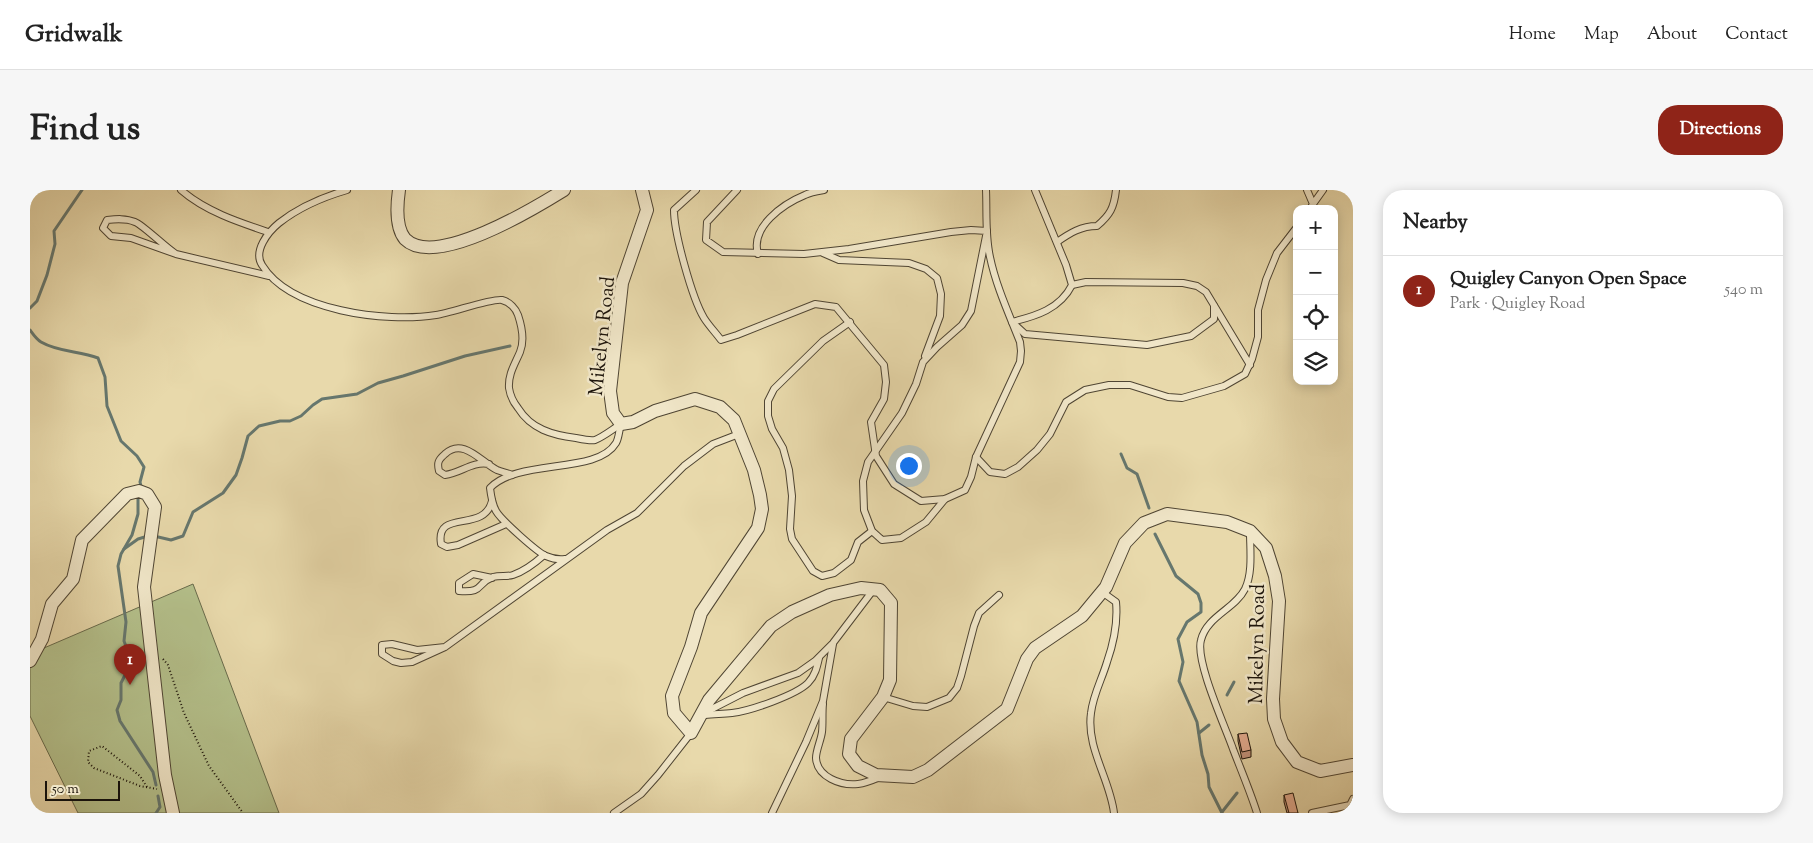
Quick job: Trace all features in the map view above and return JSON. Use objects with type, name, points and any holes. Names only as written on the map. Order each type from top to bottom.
[{"type":"street","points":[[399,190],[397,205],[399,223],[404,238],[417,246],[435,246],[473,238],[532,210],[564,190]]},
{"type":"street","name":"Mikelyn Road","points":[[621,424],[613,413],[610,391],[622,283],[647,210],[642,190]]},
{"type":"street","points":[[621,424],[633,422],[655,411],[695,400],[720,406],[734,420],[754,470],[762,509],[758,528],[701,612],[691,647],[672,696],[674,713],[691,733],[709,700],[771,626],[792,612],[830,595],[861,588],[874,589]]},
{"type":"street","points":[[30,660],[42,639],[52,604],[73,579],[82,540],[127,494],[140,491],[147,494],[155,507],[144,588],[165,775],[173,813]]},
{"type":"street","name":"Mikelyn Road","points":[[874,589],[880,590],[890,603],[890,680],[883,697],[851,739],[850,754],[858,766],[876,775],[913,776],[928,770],[1008,709],[1027,659],[1035,648],[1082,616],[1106,587],[1125,543],[1144,523],[1167,514],[1227,522],[1250,531],[1266,548],[1275,576],[1279,601],[1272,699],[1274,719],[1282,742],[1297,762],[1320,771],[1353,765]]},
{"type":"lane","points":[[181,190],[193,200],[239,223],[268,232]]},
{"type":"lane","points":[[269,276],[260,261],[261,246],[268,232],[286,218],[310,204],[346,190]]},
{"type":"lane","points":[[696,190],[674,210],[674,224],[692,286],[704,318],[721,340],[815,304],[836,306],[884,364],[886,382],[884,399],[871,422],[876,456],[894,484],[921,501],[945,499],[965,490],[976,458],[1020,362],[1020,342],[990,256],[985,192]]},
{"type":"lane","points":[[737,190],[708,222],[706,240],[723,252],[804,254],[950,232],[987,231]]},
{"type":"lane","points":[[758,254],[755,246],[756,236],[768,220],[789,202],[806,194],[824,190]]},
{"type":"lane","points":[[1012,322],[1047,311],[1064,299],[1072,285],[1066,265],[1035,190]]},
{"type":"lane","points":[[1057,242],[1072,232],[1086,226],[1097,226],[1109,216],[1115,200],[1116,190]]},
{"type":"lane","points":[[1308,190],[1311,205]]},
{"type":"lane","points":[[1312,205],[1323,190]]},
{"type":"lane","points":[[176,254],[136,222],[119,219],[107,220],[103,228],[111,236],[131,238],[176,254],[269,276],[305,300],[339,310],[379,316],[434,315],[456,311],[491,300],[502,300],[510,304],[517,312],[522,326],[523,340],[520,352],[513,364],[509,389],[524,419],[535,427],[549,433],[594,440],[621,424]]},
{"type":"lane","points":[[923,362],[962,325],[971,311],[987,231]]},
{"type":"lane","points":[[976,458],[990,472],[1005,474],[1018,467],[1037,450],[1050,434],[1066,402],[1085,390],[1109,385],[1130,385],[1168,397],[1182,398],[1224,386],[1245,374],[1250,365],[1258,338],[1258,310],[1266,280],[1278,253],[1293,232]]},
{"type":"lane","points":[[821,252],[839,260],[909,263],[926,269],[936,278],[941,294],[940,316],[916,384],[902,413],[868,462],[863,481],[864,510],[872,531],[882,540],[901,538],[926,522],[945,499]]},
{"type":"lane","points":[[1072,285],[1086,282],[1183,283],[1197,286],[1206,292],[1250,365]]},
{"type":"lane","points":[[1012,322],[1025,334],[1147,345],[1191,336],[1214,319],[1214,306]]},
{"type":"lane","points":[[850,322],[823,341],[774,389],[768,401],[768,416],[772,429],[783,448],[789,470],[792,496],[790,529],[792,539],[813,571],[822,576],[834,574],[851,560],[858,542],[872,531]]},
{"type":"lane","points":[[567,559],[556,560],[544,555],[506,524],[492,501],[490,488],[497,480],[512,475],[600,458],[616,443],[621,424]]},
{"type":"lane","points":[[445,647],[417,650],[392,644],[382,645],[382,654],[393,661],[402,663],[412,662],[445,647],[607,530],[636,513],[684,466],[713,444],[739,434]]},
{"type":"lane","points":[[489,464],[475,464],[453,474],[445,475],[439,472],[437,465],[444,455],[456,448],[474,453],[489,464],[497,470],[512,475]]},
{"type":"lane","points":[[492,501],[490,510],[482,517],[452,523],[443,527],[439,535],[441,544],[447,547],[458,545],[506,524]]},
{"type":"lane","points":[[1250,531],[1249,577],[1245,589],[1210,624],[1201,640],[1200,656],[1212,695],[1256,813]]},
{"type":"lane","points":[[492,578],[473,574],[459,583],[458,591],[470,592],[480,589],[485,581],[492,578],[512,576],[532,565],[544,555]]},
{"type":"lane","points":[[701,715],[743,693],[798,673],[820,657],[874,589]]},
{"type":"lane","points":[[1102,592],[1116,602],[1117,615],[1115,636],[1108,662],[1094,698],[1090,734],[1114,813]]},
{"type":"lane","points":[[883,697],[913,706],[927,707],[949,698],[957,688],[979,613],[999,595]]},
{"type":"lane","points":[[833,643],[823,701],[822,729],[816,760],[819,769],[826,776],[834,780],[856,785],[884,776]]},
{"type":"lane","points":[[701,715],[733,713],[757,707],[793,692],[808,683],[817,669],[820,657]]},
{"type":"lane","points":[[772,813],[806,742],[823,701]]},
{"type":"lane","points":[[614,813],[640,794],[658,775],[691,733]]},
{"type":"lane","points":[[1312,813],[1350,805],[1353,799]]},
{"type":"path","points":[[150,639],[168,666],[184,713],[209,766],[243,813]]},
{"type":"path","points":[[147,787],[140,776],[102,746],[89,750],[88,762],[94,768],[147,787],[169,792]]},
{"type":"green space","points":[[193,584],[279,813],[78,813],[30,716],[30,654]]},
{"type":"building","points":[[1247,733],[1251,750],[1242,752],[1238,734]]},
{"type":"building","points":[[1293,793],[1298,813],[1289,813],[1284,795]]},
{"type":"waterway","points":[[30,308],[37,301],[47,275],[55,244],[54,231],[82,190]]},
{"type":"waterway","points":[[30,330],[41,342],[48,345],[61,350],[98,358],[105,377],[107,406],[121,441],[137,456],[144,467],[140,482],[141,486]]},
{"type":"waterway","points":[[154,536],[171,540],[183,536],[193,512],[223,493],[236,475],[248,436],[259,426],[280,421],[290,421],[301,416],[322,399],[357,394],[378,383],[465,356],[510,346]]},
{"type":"waterway","points":[[1121,454],[1127,468],[1137,474],[1149,508]]},
{"type":"waterway","points":[[138,497],[138,514],[132,535],[121,554],[118,566],[126,622],[124,641],[133,665],[121,683],[121,700],[117,710],[120,721],[153,772],[156,785]]},
{"type":"waterway","points":[[1155,534],[1176,576],[1198,594],[1201,603],[1201,612],[1187,622],[1178,639],[1183,662],[1179,681],[1197,722],[1209,787],[1222,813]]},
{"type":"waterway","points":[[124,549],[138,539],[148,536]]},
{"type":"waterway","points":[[1227,695],[1234,682]]},
{"type":"waterway","points":[[1199,733],[1209,725]]},
{"type":"waterway","points":[[1222,812],[1237,793]]},
{"type":"waterway","points":[[156,813],[160,807],[158,796]]},
{"type":"place","name":"Quigley Canyon Open Space","points":[[130,685]]}]
